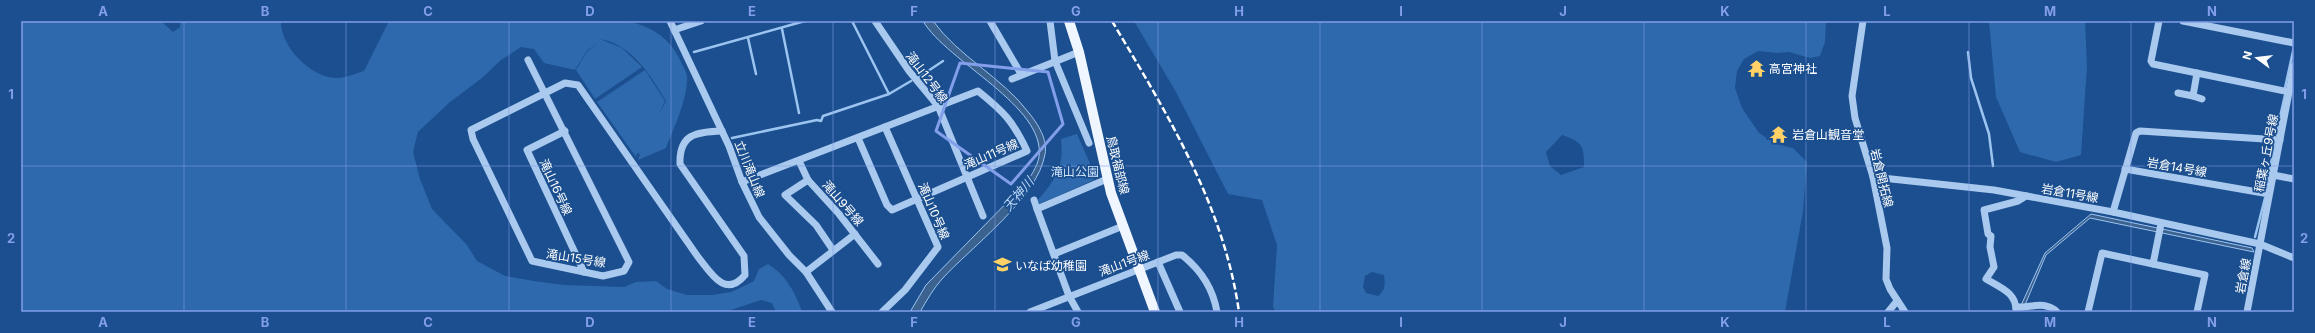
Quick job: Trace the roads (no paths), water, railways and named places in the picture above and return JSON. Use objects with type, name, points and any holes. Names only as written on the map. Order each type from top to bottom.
[{"type":"main road","name":"鳥取福部線","points":[[1069,21],[1079,52],[1107,179],[1155,312]]},
{"type":"street","name":"立川滝山線","points":[[670,21],[722,131],[742,182],[759,218],[776,240],[806,272],[832,312]]},
{"type":"street","points":[[674,30],[701,21]]},
{"type":"street","name":"滝山12号線","points":[[875,21],[909,71],[938,106],[983,216]]},
{"type":"street","points":[[990,21],[1022,74]]},
{"type":"street","points":[[1050,21],[1055,61],[1089,143]]},
{"type":"street","name":"岩倉開拓線","points":[[1863,21],[1852,96],[1859,132],[1872,177],[1887,248],[1886,279],[1897,301],[1905,312]]},
{"type":"street","points":[[2159,21],[2151,61],[2153,64],[2291,89]]},
{"type":"street","points":[[2183,21],[2294,43]]},
{"type":"street","points":[[1012,79],[1079,52]]},
{"type":"street","name":"滝山15号線","points":[[528,60],[546,93],[565,131],[629,262],[624,271],[603,276],[532,261],[473,139],[471,130],[546,93],[565,83],[578,85],[698,257],[715,279],[727,285],[735,284],[745,275],[744,256],[680,164],[680,150],[682,144],[692,135],[722,131]]},
{"type":"street","name":"稲葉ヶ丘9号線","points":[[2260,244],[2291,89],[2294,66]]},
{"type":"street","points":[[2193,96],[2197,73]]},
{"type":"street","name":"滝山11号線","points":[[742,182],[978,91],[1003,112],[1016,126],[1029,150],[892,210],[887,205],[858,138]]},
{"type":"street","points":[[2178,92],[2202,99]]},
{"type":"street","name":"滝山10号線","points":[[882,312],[905,290],[938,247],[885,127]]},
{"type":"street","name":"滝山16号線","points":[[565,131],[527,150],[584,272]]},
{"type":"street","points":[[2113,212],[2136,133],[2140,131],[2280,140]]},
{"type":"street","points":[[799,161],[808,180]]},
{"type":"street","name":"岩倉14号線","points":[[2126,169],[2269,194]]},
{"type":"street","points":[[2273,175],[2294,179]]},
{"type":"street","name":"岩倉11号線","points":[[1872,177],[1994,190],[2113,212],[2161,224],[2260,244],[2294,258]]},
{"type":"street","points":[[1037,209],[1107,179]]},
{"type":"street","name":"滝山9号線","points":[[833,250],[816,225],[785,195],[808,180],[855,234],[878,264]]},
{"type":"street","points":[[2026,196],[2018,201],[1984,210],[1988,234],[1991,236],[1990,247],[1994,267],[1986,279],[2014,297],[2019,308],[2033,305],[2052,307],[2055,311]]},
{"type":"street","points":[[1034,200],[1069,296],[1078,312]]},
{"type":"street","points":[[2153,264],[2161,224]]},
{"type":"street","points":[[1054,254],[1123,226]]},
{"type":"street","points":[[806,272],[855,234]]},
{"type":"street","name":"岩倉線","points":[[2247,312],[2260,244]]},
{"type":"street","points":[[2088,312],[2102,253],[2205,274],[2198,312]]},
{"type":"street","name":"滝山1号線","points":[[1030,312],[1158,262],[1182,255],[1191,262],[1209,286],[1217,312]]},
{"type":"street","name":"滝山1号線","points":[[1158,262],[1180,312]]},
{"type":"street","points":[[1888,312],[1897,301]]},
{"type":"water","name":"天神川","points":[[923,21],[933,21],[955,46],[1006,88],[1018,100],[1039,127],[1044,138],[1046,149],[1040,171],[1030,188],[1017,204],[1002,221],[942,279],[920,312],[910,312],[926,285],[1025,184],[1034,171],[1039,157],[1037,138],[1027,120],[1012,102],[935,37]]},
{"type":"water","points":[[2091,214],[2252,248],[2254,252],[2090,218],[2046,255],[2022,312],[2018,312],[2045,253]]},
{"type":"waterway","points":[[694,52],[805,21]]},
{"type":"waterway","points":[[852,21],[889,94]]},
{"type":"waterway","points":[[782,29],[799,113]]},
{"type":"waterway","points":[[748,38],[756,74]]},
{"type":"waterway","points":[[2285,88],[2294,47]]},
{"type":"waterway","points":[[1968,52],[1971,78],[1989,134],[1993,166]]},
{"type":"waterway","points":[[919,77],[943,61]]},
{"type":"waterway","points":[[732,138],[817,120],[821,121],[823,116],[889,94],[911,81]]},
{"type":"waterway","points":[[2280,117],[2285,95]]},
{"type":"waterway","points":[[2277,135],[2279,122]]},
{"type":"waterway","points":[[2266,189],[2275,143]]},
{"type":"waterway","points":[[2255,237],[2265,198]]},
{"type":"railway","points":[[1112,21],[1153,90],[1190,160],[1220,234],[1231,273],[1239,312]]},
{"type":"place","name":"高宮神社","points":[[1756,68]]},
{"type":"place","name":"岩倉山観音堂","points":[[1779,134]]},
{"type":"place","name":"いなば幼稚園","points":[[1002,265]]},
{"type":"park label","name":"滝山公園","points":[[1075,171]]}]
